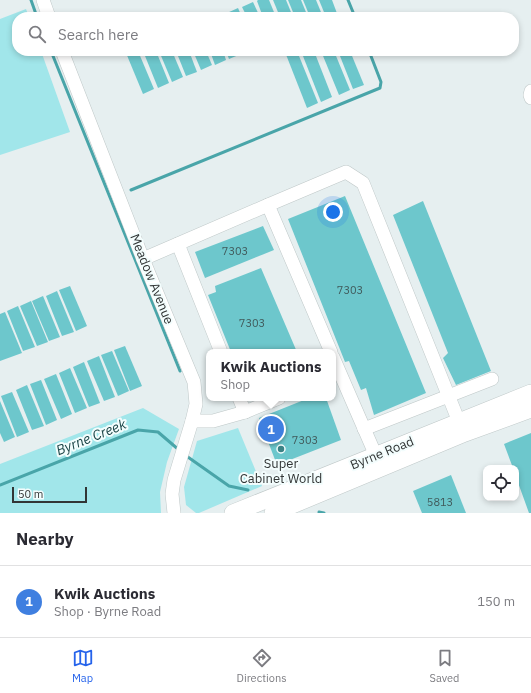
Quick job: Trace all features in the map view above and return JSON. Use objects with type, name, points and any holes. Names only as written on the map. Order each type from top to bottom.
[{"type":"main road","name":"Byrne Road","points":[[234,513],[531,393]]},
{"type":"main road","name":"Byrne Road","points":[[273,513],[465,433],[531,409]]},
{"type":"street","points":[[42,0],[47,12]]},
{"type":"street","name":"Meadow Avenue","points":[[64,56],[143,259],[194,382],[196,404],[188,436],[178,465],[172,494],[174,513]]},
{"type":"street","points":[[531,91],[531,98]]},
{"type":"street","points":[[143,259],[346,172],[363,183],[459,422]]},
{"type":"street","points":[[268,205],[330,349]]},
{"type":"street","points":[[178,244],[220,349]]},
{"type":"street","points":[[337,375],[376,456]]},
{"type":"street","points":[[364,429],[492,379]]},
{"type":"street","points":[[240,401],[245,412]]},
{"type":"street","points":[[192,421],[213,421],[245,412],[272,401]]},
{"type":"shaded area","points":[[26,9],[27,12],[18,12]]},
{"type":"shaded area","points":[[12,14],[12,56],[43,56],[70,132],[0,155],[0,19]]},
{"type":"shaded area","points":[[143,408],[179,429],[167,462],[160,492],[161,513],[0,513],[0,464]]},
{"type":"shaded area","points":[[238,428],[262,486],[196,513],[186,505],[184,487],[197,441]]},
{"type":"building","points":[[269,0],[274,12],[261,12],[257,1]]},
{"type":"building","points":[[273,0],[286,0],[291,12],[278,12]]},
{"type":"building","points":[[288,0],[301,0],[306,12],[293,12]]},
{"type":"building","points":[[303,0],[316,0],[321,12],[308,12]]},
{"type":"building","points":[[319,0],[332,0],[336,12],[324,12]]},
{"type":"building","points":[[253,2],[258,12],[244,12],[242,7]]},
{"type":"building","points":[[238,8],[240,12],[229,12]]},
{"type":"building","points":[[127,56],[140,56],[154,89],[143,94]]},
{"type":"building","points":[[145,56],[158,56],[169,83],[158,88]]},
{"type":"building","points":[[161,56],[174,56],[183,77],[172,82]]},
{"type":"building","points":[[178,56],[191,56],[197,72],[186,76]]},
{"type":"building","points":[[195,56],[208,56],[212,65],[201,70]]},
{"type":"building","points":[[212,56],[225,56],[226,60],[215,65]]},
{"type":"building","points":[[228,56],[236,56],[229,59]]},
{"type":"building","points":[[287,56],[299,56],[318,103],[307,108]]},
{"type":"building","points":[[303,56],[316,56],[332,97],[321,102]]},
{"type":"building","points":[[323,56],[336,56],[350,90],[339,95]]},
{"type":"building","points":[[340,56],[352,56],[364,85],[353,89]]},
{"type":"building","points":[[345,196],[426,393],[374,415],[366,388],[361,390],[349,361],[345,362],[288,219]]},
{"type":"building","points":[[423,201],[491,371],[456,385],[443,358],[448,353],[393,215]]},
{"type":"building","points":[[263,226],[274,250],[205,278],[195,252]]},
{"type":"building","points":[[261,268],[296,349],[230,349],[208,295],[216,292],[215,286]]},
{"type":"building","points":[[70,286],[87,326],[76,331],[59,290]]},
{"type":"building","points":[[57,291],[74,332],[62,336],[46,296]]},
{"type":"building","points":[[43,296],[60,337],[49,341],[32,301]]},
{"type":"building","points":[[31,301],[48,342],[37,346],[20,306]]},
{"type":"building","points":[[18,306],[35,347],[23,351],[7,311]]},
{"type":"building","points":[[5,312],[22,353],[0,361],[0,314]]},
{"type":"building","points":[[125,346],[142,386],[130,391],[114,350]]},
{"type":"building","points":[[112,351],[129,391],[118,396],[101,355]]},
{"type":"building","points":[[99,356],[115,397],[104,401],[87,361]]},
{"type":"building","points":[[84,362],[100,403],[89,407],[73,367]]},
{"type":"building","points":[[70,368],[87,408],[75,413],[59,373]]},
{"type":"building","points":[[56,374],[72,414],[61,419],[44,379]]},
{"type":"building","points":[[41,380],[57,420],[46,425],[30,384]]},
{"type":"building","points":[[27,385],[44,426],[32,430],[16,390]]},
{"type":"building","points":[[12,392],[29,432],[17,437],[1,396]]},
{"type":"building","points":[[0,401],[15,437],[4,442],[0,433]]},
{"type":"building","points":[[302,401],[327,401],[341,440],[277,465],[259,418]]},
{"type":"building","points":[[531,433],[531,513],[529,513],[519,485],[519,465],[512,465],[504,444]]},
{"type":"building","points":[[451,475],[466,513],[422,513],[413,491]]},
{"type":"waterway","points":[[31,0],[35,12]]},
{"type":"waterway","points":[[348,0],[353,12]]},
{"type":"waterway","points":[[53,56],[180,371]]},
{"type":"waterway","points":[[131,190],[380,88],[381,82],[371,56]]},
{"type":"waterway","name":"Byrne Creek","points":[[0,485],[138,430],[158,432],[179,450]]},
{"type":"waterway","name":"Byrne Creek","points":[[185,455],[229,486],[248,490]]},
{"type":"waterway","name":"Byrne Creek","points":[[319,512],[324,513]]},
{"type":"place","name":"Kwik Auctions","points":[[271,429]]},
{"type":"place","name":"Super Cabinet World","points":[[281,449]]}]
